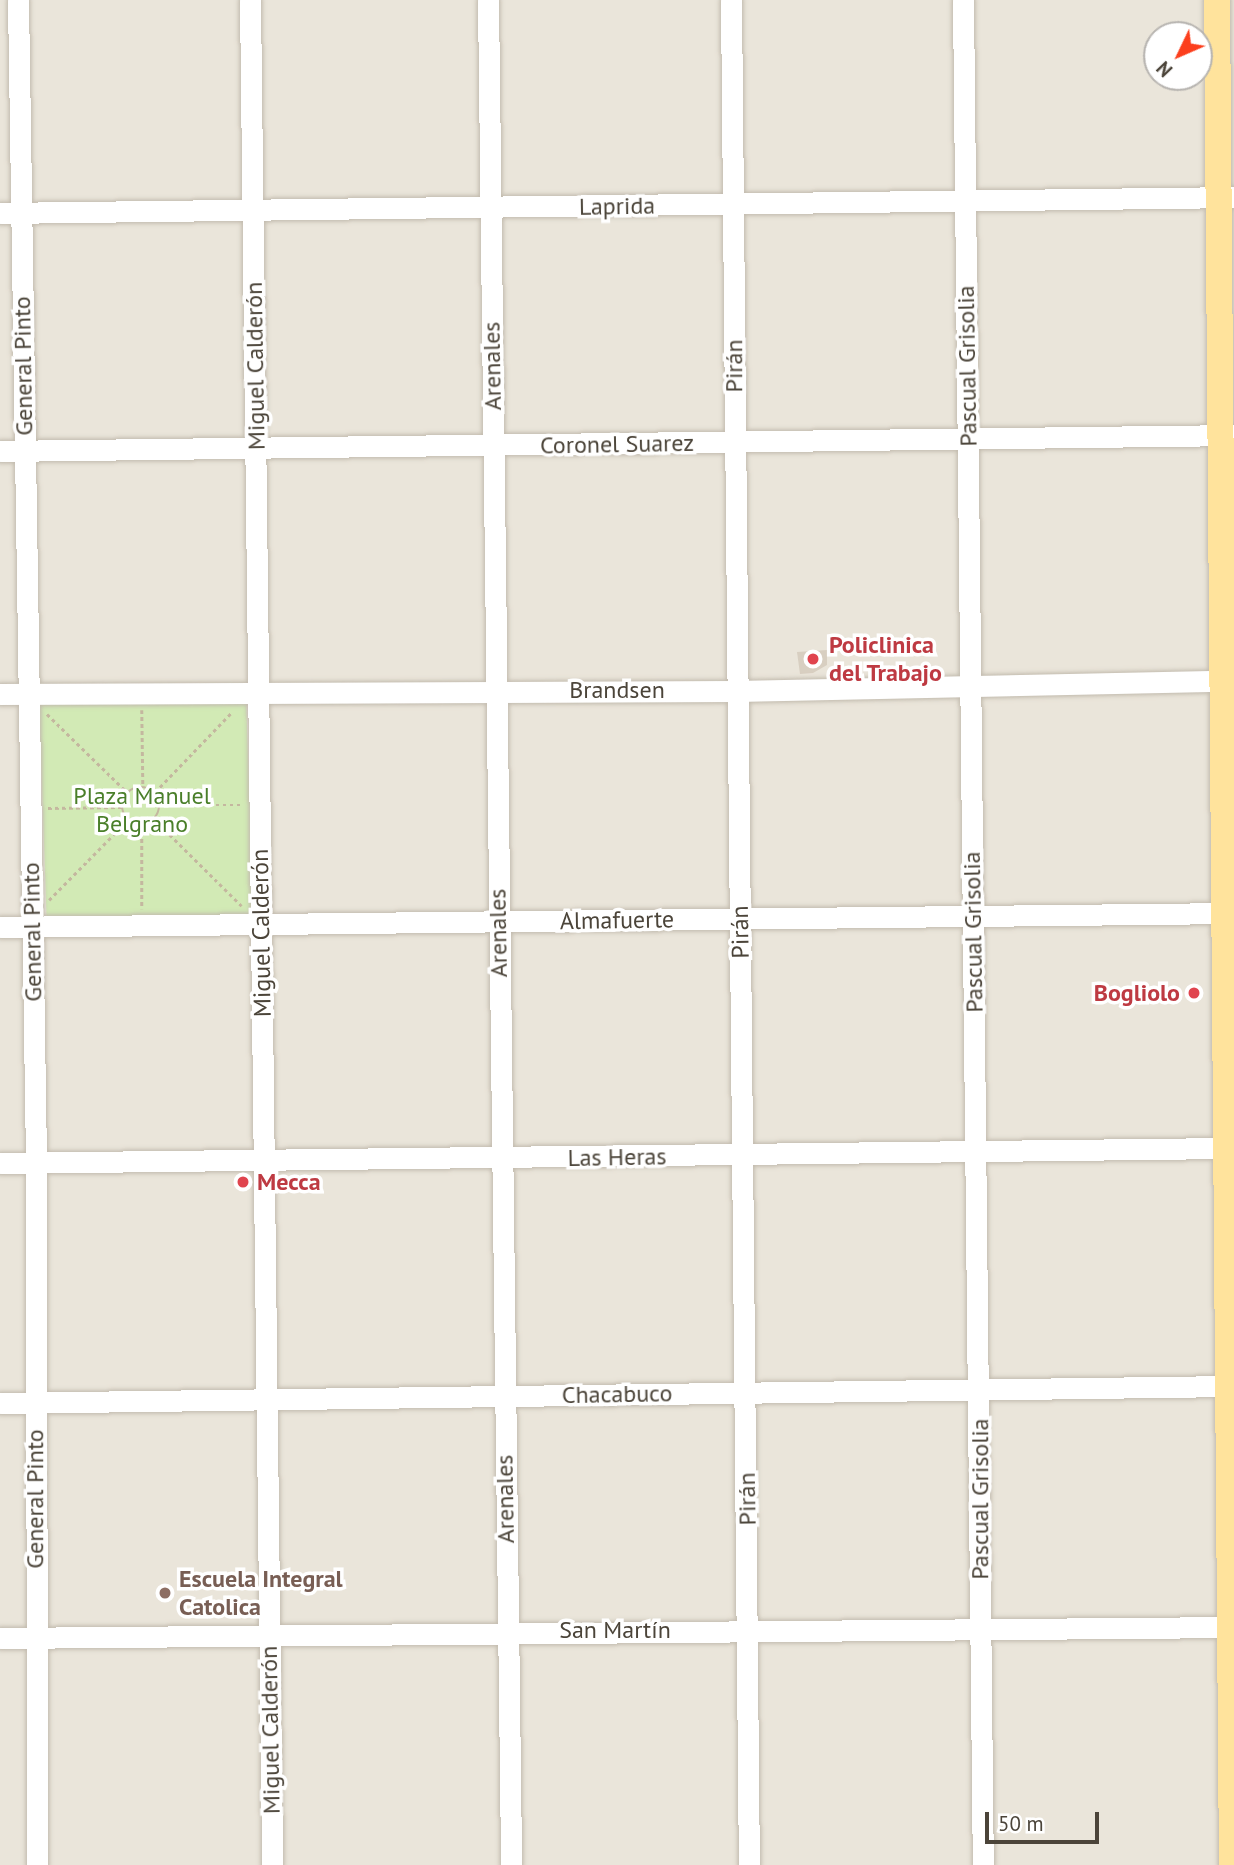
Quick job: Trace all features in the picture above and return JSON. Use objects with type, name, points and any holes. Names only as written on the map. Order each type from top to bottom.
[{"type":"main road","points":[[1217,0],[1226,197],[1232,1865]]},
{"type":"street","name":"General Pinto","points":[[18,0],[10,213],[24,450],[34,701],[32,927],[36,1163],[37,1865]]},
{"type":"street","name":"Miguel Calderón","points":[[250,0],[258,690],[256,919],[264,1160],[272,1865]]},
{"type":"street","name":"Arenales","points":[[488,0],[506,1631],[511,1865]]},
{"type":"street","name":"Pirán","points":[[730,0],[749,1629],[749,1865]]},
{"type":"street","name":"Pascual Grisolia","points":[[963,0],[983,1865]]},
{"type":"street","name":"Laprida","points":[[10,213],[1226,197]]},
{"type":"street","name":"Coronel Suarez","points":[[0,451],[1227,435]]},
{"type":"street","name":"Brandsen","points":[[0,694],[34,701],[258,690],[736,691],[1228,681]]},
{"type":"street","name":"Almafuerte","points":[[0,927],[256,919],[498,921],[1228,913]]},
{"type":"street","name":"Las Heras","points":[[0,1163],[1229,1148]]},
{"type":"street","name":"Chacabuco","points":[[0,1403],[1232,1386]]},
{"type":"street","name":"San Martín","points":[[0,1638],[506,1631],[1232,1627]]},
{"type":"path","points":[[142,696],[143,786]]},
{"type":"path","points":[[34,701],[127,792]]},
{"type":"path","points":[[155,792],[240,704]]},
{"type":"path","points":[[143,786],[155,792],[160,806],[155,820],[142,825],[128,820],[122,807],[127,792],[143,786]]},
{"type":"path","points":[[160,806],[250,805]]},
{"type":"path","points":[[44,808],[122,807]]},
{"type":"path","points":[[42,908],[128,820]]},
{"type":"path","points":[[155,820],[256,919]]},
{"type":"path","points":[[142,825],[142,916]]},
{"type":"shaded area","points":[[0,0],[1234,0],[1234,1865],[0,1865]]},
{"type":"green space","name":"Plaza Manuel Belgrano","points":[[246,697],[254,917],[47,924],[39,704]]},
{"type":"building","name":"Policlinica del Trabajo","points":[[827,650],[827,665],[813,673],[800,674],[797,652]]},
{"type":"place","name":"Policlinica del Trabajo","points":[[813,659]]},
{"type":"place","name":"Bogliolo","points":[[1194,993]]},
{"type":"place","name":"Mecca","points":[[243,1182]]},
{"type":"place","name":"Escuela Integral Catolica","points":[[165,1593]]}]
